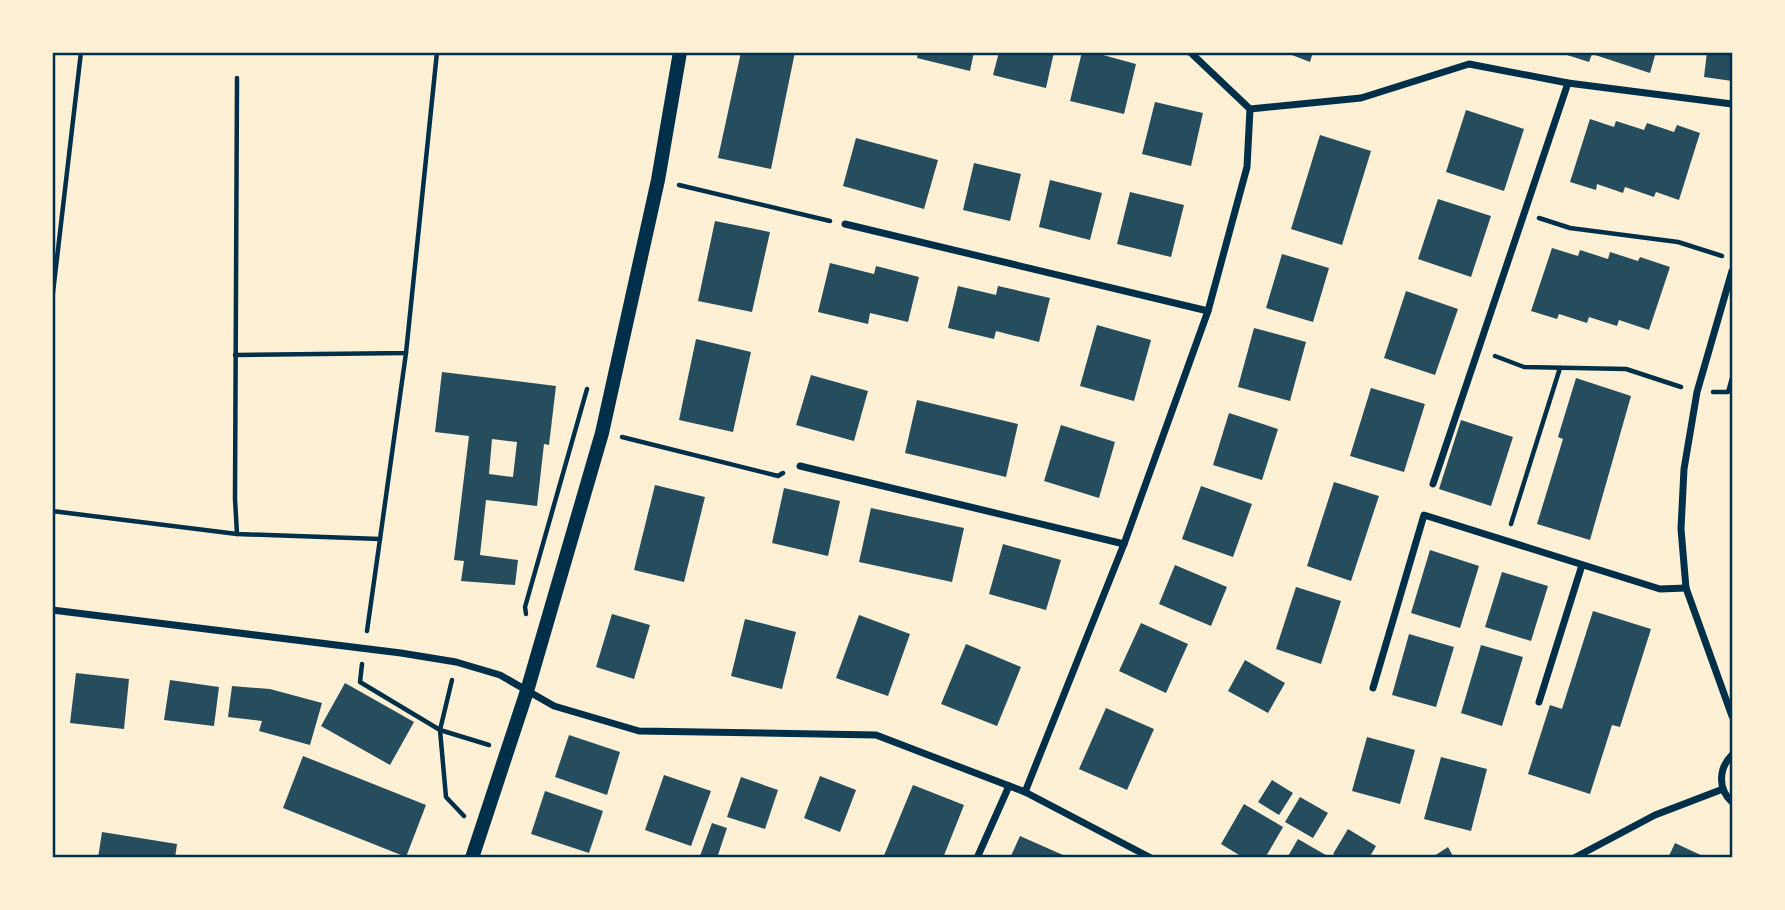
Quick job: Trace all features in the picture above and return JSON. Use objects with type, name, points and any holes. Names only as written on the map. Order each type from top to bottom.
[{"type":"main road","points":[[471,858],[527,691],[602,433],[658,180],[680,52]]},
{"type":"street","points":[[1190,52],[1250,109],[1361,98],[1469,64],[1568,83],[1732,104]]},
{"type":"street","points":[[1433,484],[1568,83]]},
{"type":"street","points":[[1025,792],[1124,544],[1208,311],[1247,167],[1250,109]]},
{"type":"street","points":[[845,224],[1208,311]]},
{"type":"street","points":[[1732,271],[1697,392],[1684,469],[1681,529],[1686,589],[1732,716]]},
{"type":"street","points":[[800,466],[1124,544]]},
{"type":"street","points":[[1373,688],[1424,515],[1660,589],[1686,589]]},
{"type":"street","points":[[1539,702],[1582,565]]},
{"type":"street","points":[[52,610],[456,662],[500,675],[554,706],[639,731],[876,735],[1025,792],[1151,858]]},
{"type":"street","points":[[1732,755],[1722,769],[1723,789],[1732,802]]},
{"type":"street","points":[[977,858],[1009,786]]},
{"type":"street","points":[[1574,858],[1655,815],[1723,789]]},
{"type":"path","points":[[52,301],[81,52]]},
{"type":"path","points":[[437,52],[406,353],[360,682],[440,730],[508,750]]},
{"type":"path","points":[[237,78],[237,534]]},
{"type":"path","points":[[658,180],[845,224]]},
{"type":"path","points":[[1524,214],[1570,228],[1678,242],[1732,260]]},
{"type":"path","points":[[1478,350],[1524,367],[1626,369],[1697,392]]},
{"type":"path","points":[[235,355],[406,353]]},
{"type":"path","points":[[1505,541],[1560,368]]},
{"type":"path","points":[[526,621],[525,607],[589,379]]},
{"type":"path","points":[[602,433],[778,476],[800,466]]},
{"type":"path","points":[[52,511],[237,534],[380,539]]},
{"type":"path","points":[[456,662],[440,730],[446,797],[480,834]]},
{"type":"building","points":[[741,52],[795,52],[771,169],[718,158]]},
{"type":"building","points":[[918,52],[974,52],[970,71],[917,58]]},
{"type":"building","points":[[999,52],[1054,52],[1046,88],[993,75]]},
{"type":"building","points":[[1082,52],[1092,52],[1136,64],[1124,114],[1070,101]]},
{"type":"building","points":[[1284,52],[1313,52],[1310,62]]},
{"type":"building","points":[[1568,52],[1656,52],[1650,73],[1592,54],[1589,62],[1567,55]]},
{"type":"building","points":[[1707,52],[1732,52],[1732,81],[1704,77]]},
{"type":"building","points":[[1155,102],[1203,113],[1191,166],[1142,154]]},
{"type":"building","points":[[1466,110],[1524,129],[1504,191],[1446,172]]},
{"type":"building","points":[[1590,119],[1614,127],[1616,121],[1644,130],[1647,123],[1674,132],[1677,125],[1700,133],[1679,200],[1656,192],[1654,197],[1625,187],[1623,193],[1597,184],[1596,190],[1570,182]]},
{"type":"building","points":[[1320,135],[1371,151],[1342,245],[1291,229]]},
{"type":"building","points":[[856,138],[938,160],[924,209],[843,186]]},
{"type":"building","points":[[974,163],[1021,174],[1010,221],[963,210]]},
{"type":"building","points":[[1050,180],[1102,193],[1090,240],[1039,227]]},
{"type":"building","points":[[1130,192],[1184,205],[1171,257],[1117,244]]},
{"type":"building","points":[[1438,199],[1491,216],[1471,277],[1418,259]]},
{"type":"building","points":[[715,221],[770,232],[752,312],[698,301]]},
{"type":"building","points":[[1552,248],[1578,256],[1580,250],[1608,259],[1610,252],[1638,261],[1640,257],[1670,267],[1649,330],[1619,320],[1617,326],[1589,317],[1587,323],[1559,314],[1557,319],[1531,311]]},
{"type":"building","points":[[1282,254],[1329,268],[1313,322],[1266,308]]},
{"type":"building","points":[[830,263],[874,274],[876,266],[919,277],[908,322],[870,313],[868,324],[818,312]]},
{"type":"building","points":[[958,286],[996,295],[998,286],[1050,298],[1039,342],[996,331],[994,339],[948,328]]},
{"type":"building","points":[[1406,291],[1458,309],[1435,375],[1384,358]]},
{"type":"building","points":[[1097,325],[1151,340],[1134,401],[1080,386]]},
{"type":"building","points":[[1254,328],[1306,342],[1290,401],[1238,387]]},
{"type":"building","points":[[696,339],[751,352],[733,432],[679,420]]},
{"type":"building","points":[[442,372],[556,386],[549,445],[544,444],[537,506],[486,500],[480,555],[518,560],[515,585],[461,581],[464,561],[454,560],[469,436],[435,432]],"holes":[[[492,439],[517,442],[513,477],[489,474]]]},
{"type":"building","points":[[811,375],[868,391],[854,441],[796,425]]},
{"type":"building","points":[[1576,378],[1631,396],[1590,540],[1537,524],[1563,439],[1558,437]]},
{"type":"building","points":[[1371,388],[1425,404],[1404,472],[1350,456]]},
{"type":"building","points":[[917,400],[1018,424],[1006,477],[905,453]]},
{"type":"building","points":[[1229,413],[1278,429],[1262,480],[1213,465]]},
{"type":"building","points":[[1461,420],[1513,437],[1491,506],[1439,489]]},
{"type":"building","points":[[1061,425],[1115,442],[1099,498],[1044,481]]},
{"type":"building","points":[[1334,482],[1379,496],[1351,581],[1307,566]]},
{"type":"building","points":[[655,485],[705,497],[684,582],[634,570]]},
{"type":"building","points":[[1201,486],[1252,504],[1233,557],[1182,539]]},
{"type":"building","points":[[784,488],[840,501],[828,556],[772,543]]},
{"type":"building","points":[[871,508],[964,528],[952,582],[859,562]]},
{"type":"building","points":[[1003,544],[1061,560],[1046,610],[989,594]]},
{"type":"building","points":[[1430,550],[1479,566],[1460,628],[1411,613]]},
{"type":"building","points":[[1175,565],[1227,587],[1211,626],[1159,604]]},
{"type":"building","points":[[1502,572],[1548,586],[1531,641],[1485,627]]},
{"type":"building","points":[[1296,587],[1341,601],[1321,664],[1276,649]]},
{"type":"building","points":[[1593,611],[1651,629],[1620,727],[1612,725],[1590,794],[1528,774],[1550,705],[1562,709]]},
{"type":"building","points":[[612,614],[650,625],[634,679],[596,667]]},
{"type":"building","points":[[859,615],[910,634],[888,696],[836,678]]},
{"type":"building","points":[[745,619],[796,632],[782,689],[731,676]]},
{"type":"building","points":[[1141,623],[1188,644],[1166,693],[1119,671]]},
{"type":"building","points":[[1409,634],[1454,647],[1436,707],[1392,695]]},
{"type":"building","points":[[966,644],[1021,667],[997,726],[941,704]]},
{"type":"building","points":[[1481,645],[1523,657],[1502,726],[1461,713]]},
{"type":"building","points":[[1245,660],[1285,683],[1268,713],[1228,691]]},
{"type":"building","points":[[76,673],[129,679],[124,729],[70,723]]},
{"type":"building","points":[[170,680],[219,687],[214,726],[164,720]]},
{"type":"building","points":[[345,683],[414,722],[390,765],[321,726]]},
{"type":"building","points":[[232,686],[270,689],[322,703],[310,745],[259,731],[262,721],[228,717]]},
{"type":"building","points":[[1106,708],[1154,729],[1127,790],[1079,769]]},
{"type":"building","points":[[569,735],[620,752],[607,795],[555,777]]},
{"type":"building","points":[[1367,737],[1415,750],[1400,804],[1352,791]]},
{"type":"building","points":[[303,756],[426,805],[406,857],[283,808]]},
{"type":"building","points":[[1441,757],[1487,769],[1471,831],[1424,819]]},
{"type":"building","points":[[664,775],[711,791],[691,846],[645,830]]},
{"type":"building","points":[[820,776],[856,790],[840,832],[804,818]]},
{"type":"building","points":[[741,777],[778,790],[765,829],[727,817]]},
{"type":"building","points":[[1272,780],[1293,793],[1279,815],[1258,802]]},
{"type":"building","points":[[913,785],[964,805],[943,858],[883,858]]},
{"type":"building","points":[[545,791],[603,811],[589,853],[531,834]]},
{"type":"building","points":[[1300,797],[1328,813],[1313,838],[1285,822]]},
{"type":"building","points":[[1244,804],[1283,827],[1265,858],[1244,858],[1221,844]]},
{"type":"building","points":[[712,823],[727,828],[717,858],[704,858],[700,856]]},
{"type":"building","points":[[1348,829],[1376,846],[1369,858],[1339,858],[1333,854]]},
{"type":"building","points":[[102,832],[177,844],[175,858],[98,858]]},
{"type":"building","points":[[1020,836],[1063,855],[1061,858],[1010,858]]},
{"type":"building","points":[[1298,839],[1331,858],[1287,858]]},
{"type":"building","points":[[1675,843],[1707,858],[1668,858]]},
{"type":"building","points":[[1448,847],[1454,858],[1431,858]]}]
